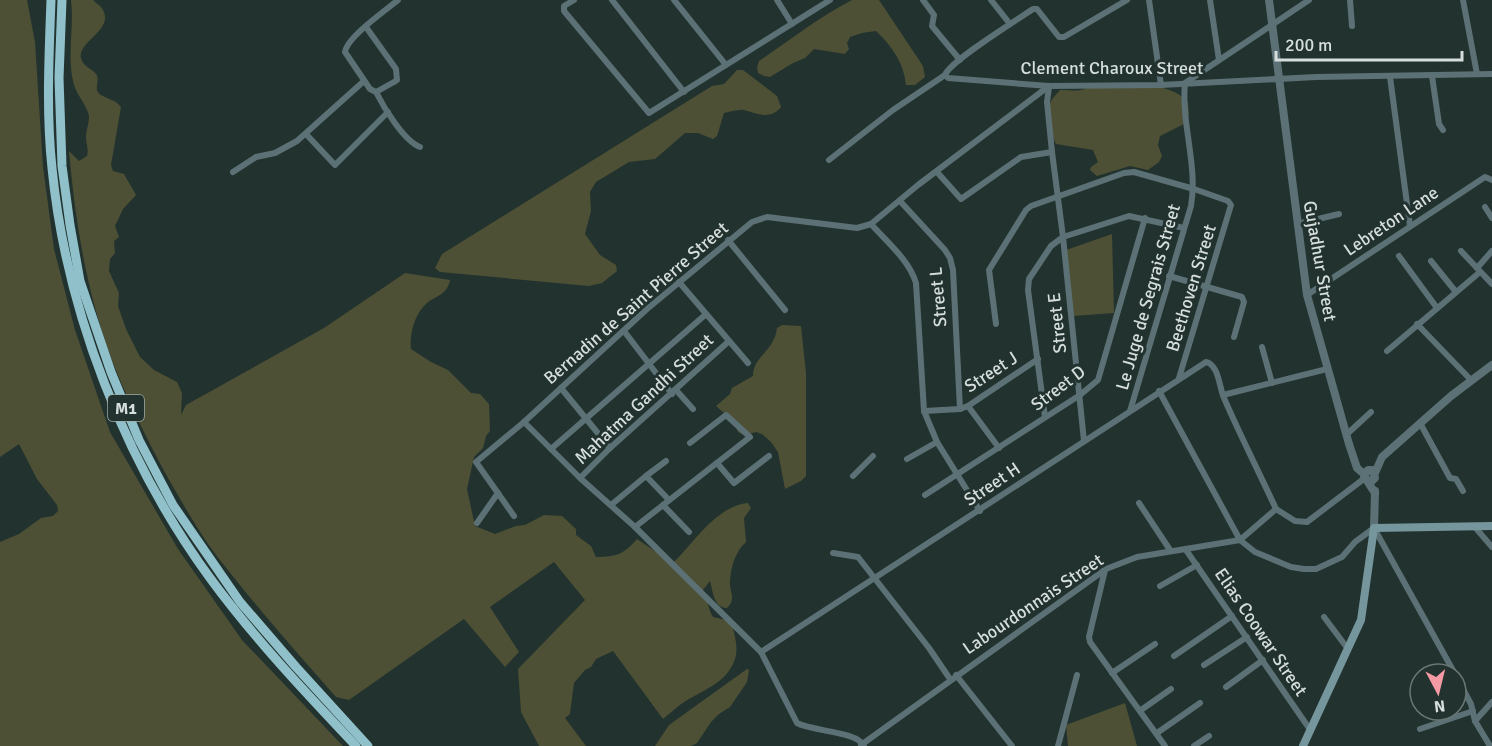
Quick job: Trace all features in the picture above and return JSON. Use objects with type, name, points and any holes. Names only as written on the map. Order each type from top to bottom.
[{"type":"highway","name":"M1","points":[[51,0],[48,82],[60,228],[81,314],[105,383],[132,447],[171,519],[209,577],[290,675],[356,746]]},
{"type":"highway","name":"M1","points":[[62,0],[59,89],[62,166],[69,225],[80,281],[111,372],[140,440],[173,505],[240,602],[296,668],[368,746]]},
{"type":"main road","points":[[1304,746],[1361,620],[1374,528],[1492,526]]},
{"type":"street","points":[[398,0],[349,42],[345,52],[364,81],[370,89],[376,92],[411,142],[420,147]]},
{"type":"street","points":[[574,0],[564,6],[564,11],[649,114],[830,0]]},
{"type":"street","points":[[612,0],[684,92]]},
{"type":"street","points":[[674,0],[726,65]]},
{"type":"street","points":[[777,0],[792,24]]},
{"type":"street","points":[[923,0],[934,15],[932,26],[960,60]]},
{"type":"street","points":[[991,0],[1010,24]]},
{"type":"street","points":[[829,160],[893,110],[945,75],[946,71],[960,60],[1033,9],[1037,9],[1059,37],[1064,37],[1127,0]]},
{"type":"street","points":[[1149,0],[1161,85]]},
{"type":"street","points":[[1210,0],[1219,60]]},
{"type":"street","name":"Gujadhur Street","points":[[1269,0],[1307,295],[1357,468],[1374,493]]},
{"type":"street","points":[[1185,83],[1272,27],[1309,0]]},
{"type":"street","points":[[1350,0],[1352,26]]},
{"type":"street","points":[[1463,0],[1477,74]]},
{"type":"street","points":[[366,27],[398,75],[394,82],[383,91],[376,92]]},
{"type":"street","name":"Clement Charoux Street","points":[[945,75],[948,78],[1049,86],[1161,85],[1316,77],[1492,74]]},
{"type":"street","points":[[1432,76],[1439,124],[1443,130]]},
{"type":"street","points":[[1390,77],[1410,226]]},
{"type":"street","points":[[233,172],[256,157],[275,153],[306,134],[364,81]]},
{"type":"street","name":"Le Juge de Segrais Street","points":[[1130,411],[1191,206],[1194,189],[1183,104],[1185,83]]},
{"type":"street","points":[[980,511],[937,442],[924,411],[916,283],[906,263],[871,224],[1049,86]]},
{"type":"street","name":"Street E","points":[[1049,86],[1047,102],[1056,196],[1063,237],[1084,441]]},
{"type":"street","points":[[306,134],[335,165],[388,112]]},
{"type":"street","points":[[937,171],[962,199],[1021,157],[1052,152]]},
{"type":"street","points":[[996,324],[989,270],[1026,210],[1031,206],[1124,173],[1134,172],[1194,189]]},
{"type":"street","name":"Lebreton Lane","points":[[1307,295],[1485,177],[1492,180]]},
{"type":"street","name":"Beethoven Street","points":[[1179,378],[1231,206],[1228,201],[1194,189]]},
{"type":"street","name":"Street L","points":[[900,201],[950,258],[953,270],[960,409]]},
{"type":"street","points":[[1485,207],[1492,218]]},
{"type":"street","points":[[1297,224],[1339,214]]},
{"type":"street","name":"Bernadin de Saint Pierre Street","points":[[498,493],[477,462],[679,282],[752,222],[767,217],[857,228],[871,224]]},
{"type":"street","points":[[1046,417],[1028,290],[1029,279],[1051,246],[1063,237],[1122,217],[1145,218],[1184,228]]},
{"type":"street","name":"Street D","points":[[925,495],[1080,395],[1098,380],[1145,218]]},
{"type":"street","points":[[728,240],[785,310]]},
{"type":"street","points":[[1461,250],[1492,284]]},
{"type":"street","points":[[1387,351],[1456,291],[1478,270],[1492,251]]},
{"type":"street","points":[[1399,256],[1437,308]]},
{"type":"street","points":[[1431,261],[1456,291]]},
{"type":"street","points":[[1169,276],[1244,299],[1234,337]]},
{"type":"street","points":[[679,282],[748,363]]},
{"type":"street","points":[[551,449],[705,315]]},
{"type":"street","points":[[1417,324],[1471,380]]},
{"type":"street","points":[[624,331],[674,392],[693,409]]},
{"type":"street","name":"Mahatma Gandhi Street","points":[[580,478],[610,447],[728,342]]},
{"type":"street","points":[[1262,347],[1272,383]]},
{"type":"street","name":"Street J","points":[[924,411],[960,409],[968,406],[1038,359]]},
{"type":"street","name":"Street H","points":[[761,652],[1206,362],[1214,367],[1223,395]]},
{"type":"street","points":[[1449,662],[1374,528],[1375,475],[1382,457],[1471,380],[1492,365]]},
{"type":"street","points":[[1327,369],[1223,395],[1276,509],[1296,521],[1307,522],[1365,478],[1371,469],[1375,475]]},
{"type":"street","points":[[561,388],[610,447]]},
{"type":"street","points":[[1159,391],[1240,540],[1265,557],[1291,567],[1304,570],[1316,569],[1342,557],[1355,542],[1374,528]]},
{"type":"street","points":[[968,406],[999,448]]},
{"type":"street","points":[[1346,435],[1371,412]]},
{"type":"street","points":[[635,527],[750,437],[726,415],[690,443]]},
{"type":"street","points":[[524,422],[580,478],[635,527],[761,652],[797,723],[807,728],[852,736],[862,745]]},
{"type":"street","points":[[1420,423],[1450,478],[1456,479],[1463,491]]},
{"type":"street","points":[[907,459],[937,442]]},
{"type":"street","points":[[717,463],[734,483],[770,456]]},
{"type":"street","points":[[853,476],[873,456]]},
{"type":"street","points":[[611,505],[666,461]]},
{"type":"street","points":[[646,476],[669,500]]},
{"type":"street","points":[[477,524],[498,493],[514,516]]},
{"type":"street","points":[[1139,503],[1170,550]]},
{"type":"street","points":[[663,505],[689,532]]},
{"type":"street","points":[[1240,540],[1276,509]]},
{"type":"street","points":[[1474,526],[1492,547]]},
{"type":"street","name":"Labourdonnais Street","points":[[862,745],[953,677],[1106,569],[1137,557],[1240,540]]},
{"type":"street","name":"Elias Coowar Street","points":[[1186,550],[1311,731]]},
{"type":"street","points":[[833,553],[858,557],[929,648],[1012,746]]},
{"type":"street","points":[[1160,586],[1197,565]]},
{"type":"street","points":[[1106,569],[1089,637],[1095,649],[1141,710],[1164,746]]},
{"type":"street","points":[[1174,656],[1232,616]]},
{"type":"street","points":[[1323,617],[1348,649]]},
{"type":"street","points":[[1204,665],[1247,637]]},
{"type":"street","points":[[1112,673],[1155,644]]},
{"type":"street","points":[[1226,687],[1263,660]]},
{"type":"street","points":[[1058,746],[1077,675]]},
{"type":"street","points":[[1141,710],[1171,689]]},
{"type":"street","points":[[1468,697],[1472,704],[1474,721],[1490,746]]},
{"type":"street","points":[[1474,721],[1492,702]]},
{"type":"street","points":[[1157,733],[1200,703]]},
{"type":"street","points":[[1420,729],[1473,711]]},
{"type":"street","points":[[1194,746],[1209,736]]},
{"type":"green space","points":[[0,0],[27,0],[35,42],[43,167],[54,249],[75,330],[110,432],[178,549],[242,640],[343,746],[0,746],[0,542],[19,534],[41,518],[53,516],[58,511],[57,505],[37,479],[19,444],[0,457]]},
{"type":"green space","points":[[71,0],[93,0],[103,10],[104,24],[84,47],[81,58],[96,74],[98,93],[121,107],[111,165],[113,171],[124,174],[136,195],[123,209],[115,226],[119,237],[114,241],[115,253],[110,259],[109,271],[119,293],[118,306],[140,357],[154,370],[177,382],[182,393],[181,415],[186,405],[324,328],[405,273],[450,280],[444,292],[427,303],[419,312],[412,330],[411,349],[448,370],[471,393],[480,394],[489,404],[490,431],[483,448],[474,457],[467,489],[475,526],[495,534],[525,525],[544,515],[562,516],[576,529],[576,535],[591,546],[596,557],[619,554],[637,539],[673,563],[716,518],[736,506],[748,503],[751,508],[744,518],[746,542],[736,555],[730,581],[732,601],[727,608],[719,605],[710,581],[703,590],[713,617],[731,621],[736,640],[736,654],[726,675],[681,704],[663,719],[613,651],[596,659],[574,683],[570,714],[565,718],[586,746],[539,746],[521,712],[518,669],[585,600],[554,562],[490,607],[519,652],[505,667],[464,619],[349,700],[336,697],[260,609],[203,536],[152,448],[110,355],[88,280],[78,228],[69,151],[79,161],[87,156],[86,137],[89,117],[72,76]]},
{"type":"green space","points":[[852,0],[879,0],[923,66],[925,77],[915,85],[906,85],[903,69],[896,55],[876,31],[850,37],[847,43],[849,49],[845,54],[814,49],[805,58],[770,77],[758,73],[759,61],[816,21]]},
{"type":"green space","points":[[737,70],[743,70],[777,96],[781,107],[768,115],[742,110],[724,113],[717,136],[713,139],[698,133],[685,133],[655,159],[629,162],[596,182],[590,192],[591,211],[585,234],[600,255],[616,265],[617,271],[602,283],[589,286],[440,272],[435,268],[442,254],[712,86],[724,84]]},
{"type":"green space","points":[[1094,84],[1157,86],[1179,95],[1188,102],[1189,114],[1186,123],[1160,136],[1158,145],[1162,156],[1159,162],[1148,170],[1130,166],[1097,176],[1090,170],[1098,162],[1093,150],[1056,144],[1049,117],[1052,100],[1060,90],[1081,90]]},
{"type":"green space","points":[[1112,234],[1114,313],[1073,316],[1066,250]]},
{"type":"green space","points":[[782,325],[801,326],[806,373],[806,476],[785,489],[778,452],[771,442],[756,432],[744,435],[738,432],[733,421],[716,406],[730,394],[732,388],[753,376],[756,363],[772,343],[777,328]]},
{"type":"green space","points":[[747,669],[749,670],[747,682],[730,707],[711,722],[697,743],[691,746],[655,746],[669,725]]},
{"type":"green space","points":[[1125,703],[1137,746],[1068,746],[1066,725]]}]
